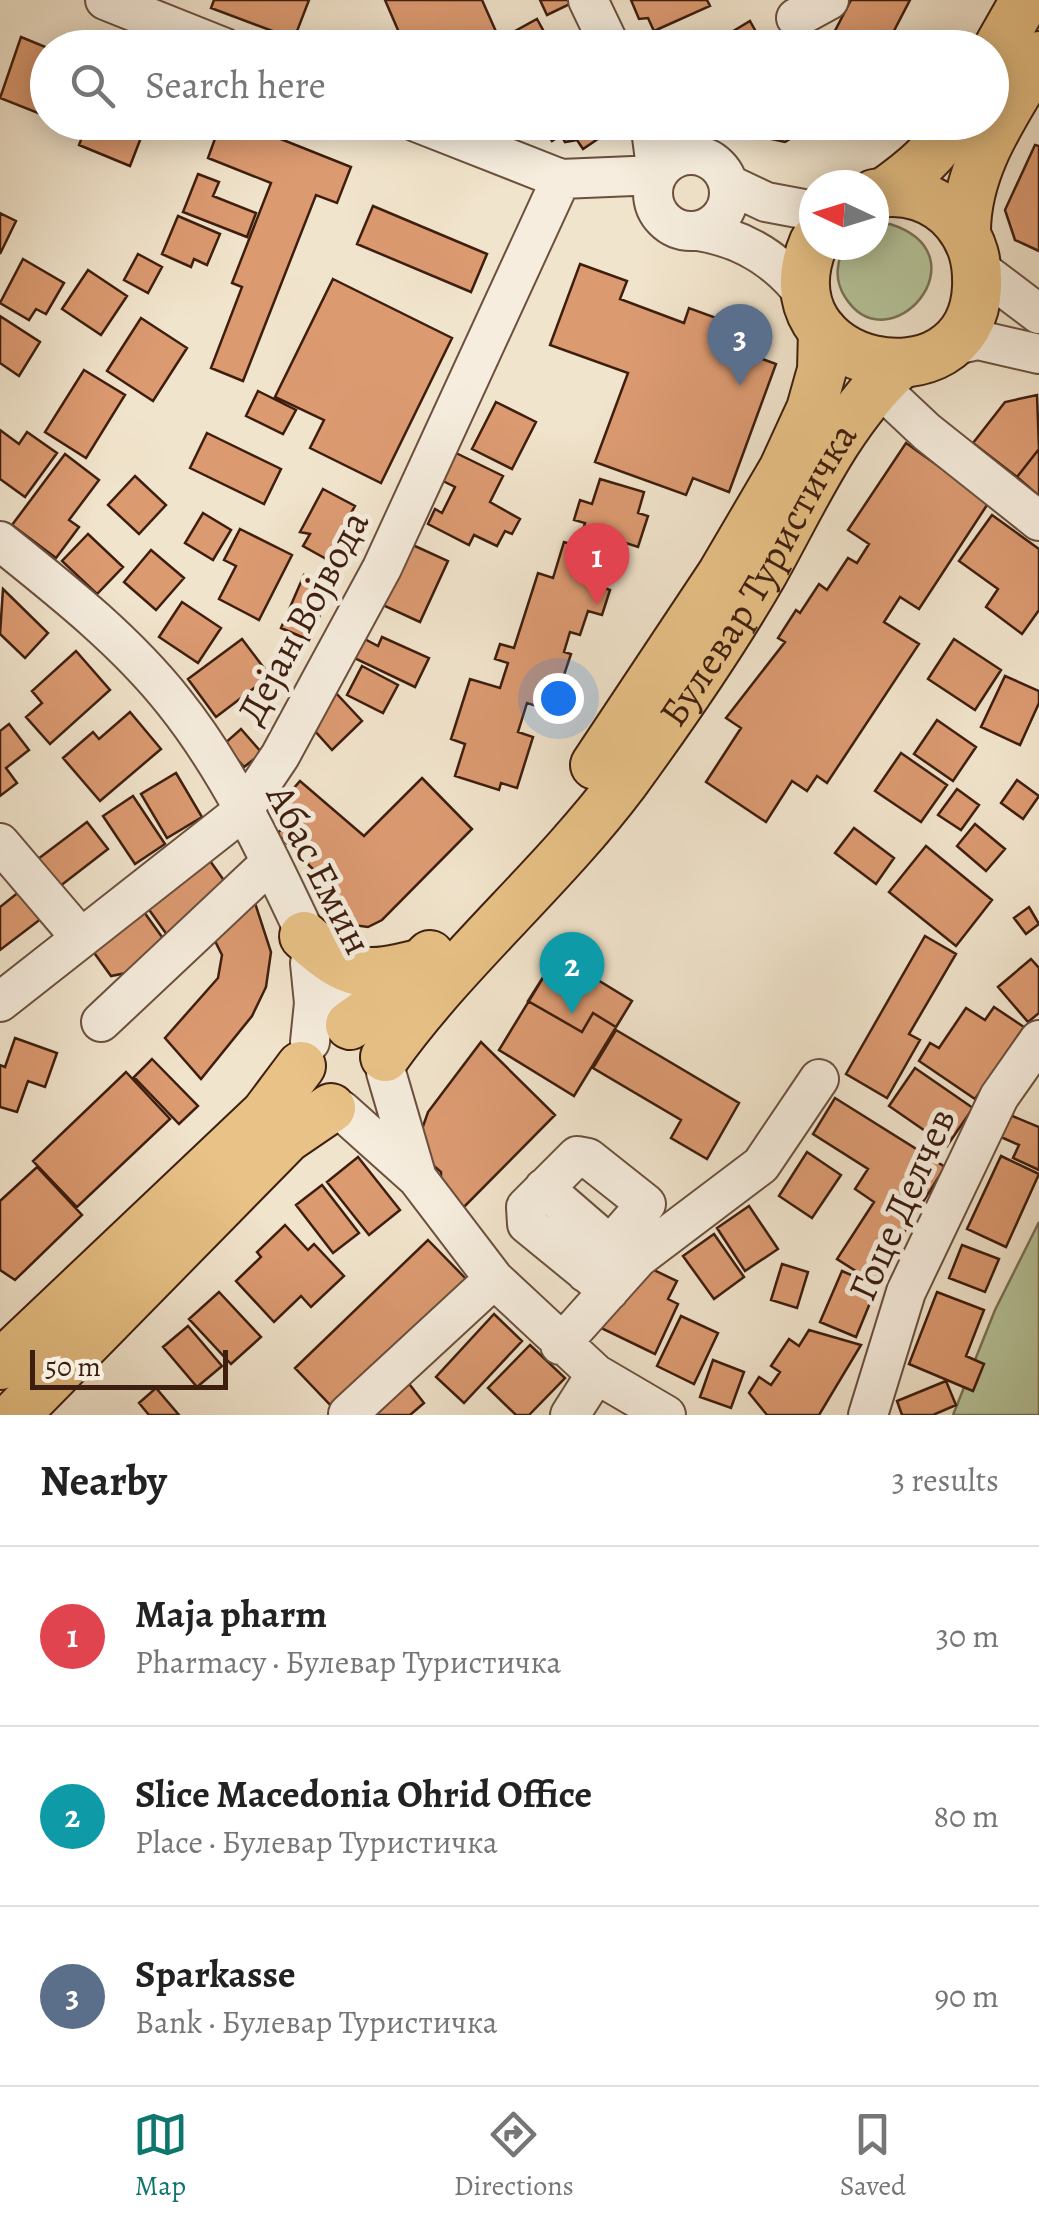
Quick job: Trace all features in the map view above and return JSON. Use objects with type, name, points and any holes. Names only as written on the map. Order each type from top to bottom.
[{"type":"main road","points":[[1008,30],[1025,0]]},
{"type":"main road","points":[[1009,109],[1039,56]]},
{"type":"main road","points":[[889,187],[916,169],[944,140]]},
{"type":"main road","points":[[815,314],[857,357],[888,375],[946,346],[966,325],[977,298],[966,204],[975,170],[992,140]]},
{"type":"main road","points":[[889,195],[931,201],[972,250]]},
{"type":"main road","name":"Булевар Туристичка","points":[[0,1365],[265,1114],[320,1044],[392,995],[424,963],[485,898],[596,764],[722,574],[812,409],[822,370],[806,272],[809,260]]},
{"type":"main road","name":"Булевар Туристичка","points":[[386,1064],[414,1017],[508,920],[622,784],[696,680],[760,577],[845,424],[888,375]]},
{"type":"main road","points":[[304,936],[352,973],[376,974],[424,963]]},
{"type":"main road","points":[[14,1415],[286,1138],[336,1109],[362,1106],[374,1098],[386,1064],[372,1036],[320,1044],[312,1096],[336,1109]]},
{"type":"street","points":[[105,0],[180,30]]},
{"type":"street","points":[[588,0],[602,30]]},
{"type":"street","points":[[462,140],[561,179],[603,176],[655,187]]},
{"type":"street","points":[[603,176],[633,140]]},
{"type":"street","points":[[651,140],[656,211],[674,228],[748,246],[793,278],[815,314]]},
{"type":"street","points":[[682,140],[698,156],[717,166],[728,184],[766,202],[799,208]]},
{"type":"street","points":[[655,187],[674,159],[698,156]]},
{"type":"street","name":"Дејан Војвода","points":[[0,1000],[243,811],[280,756],[382,568],[561,179]]},
{"type":"street","points":[[698,231],[723,214],[728,184]]},
{"type":"street","points":[[972,250],[1039,314]]},
{"type":"street","points":[[946,346],[978,340],[1039,354]]},
{"type":"street","points":[[888,375],[926,432],[1039,521]]},
{"type":"street","name":"Абас Емин","points":[[0,540],[61,590],[174,702],[243,811],[304,936],[320,1044]]},
{"type":"street","points":[[0,843],[81,938]]},
{"type":"street","points":[[101,1022],[269,864]]},
{"type":"street","name":"Гоце Делчев","points":[[868,1415],[906,1292],[999,1096],[1039,1040]]},
{"type":"street","points":[[386,1064],[417,1178]]},
{"type":"street","points":[[602,1270],[638,1258],[761,1165],[819,1079]]},
{"type":"street","points":[[336,1109],[417,1178],[494,1279],[560,1345],[596,1374],[666,1415]]},
{"type":"street","points":[[560,1345],[602,1270],[645,1210],[643,1199],[588,1158],[577,1156],[544,1188],[602,1270]]},
{"type":"street","points":[[348,1414],[494,1279]]},
{"type":"street","points":[[570,1415],[596,1374]]},
{"type":"green space","points":[[889,224],[918,239],[930,258],[930,279],[920,298],[904,313],[884,319],[864,315],[845,297],[838,271],[840,260],[889,260]]},
{"type":"green space","points":[[1039,1222],[1039,1415],[953,1415],[995,1310]]},
{"type":"building","points":[[214,0],[309,0],[297,30],[270,30],[211,8]]},
{"type":"building","points":[[385,0],[482,0],[495,30],[398,30]]},
{"type":"building","points":[[540,0],[570,0],[572,3],[547,15]]},
{"type":"building","points":[[631,0],[707,0],[710,6],[656,30],[648,18],[639,19]]},
{"type":"building","points":[[851,0],[910,0],[894,30],[835,30]]},
{"type":"building","points":[[537,19],[543,30],[517,30]]},
{"type":"building","points":[[750,21],[755,30],[735,30]]},
{"type":"building","points":[[21,37],[30,41],[30,110],[0,98]]},
{"type":"building","points":[[81,140],[140,140],[130,166],[79,145]]},
{"type":"building","points":[[214,140],[283,140],[351,167],[337,203],[316,195],[243,381],[211,368],[242,287],[232,283],[271,183],[208,158]]},
{"type":"building","points":[[577,140],[596,140],[583,149]]},
{"type":"building","points":[[1035,145],[1039,146],[1039,251],[1015,240],[1005,210]]},
{"type":"building","points":[[198,174],[219,182],[213,196],[256,213],[247,237],[183,212]]},
{"type":"building","points":[[373,206],[487,254],[471,292],[357,244]]},
{"type":"building","points":[[0,213],[16,221],[0,254]]},
{"type":"building","points":[[178,216],[220,234],[207,265],[194,259],[191,267],[162,254]]},
{"type":"building","points":[[138,254],[162,267],[148,293],[124,280]]},
{"type":"building","points":[[23,259],[64,283],[46,314],[36,309],[29,320],[0,303]]},
{"type":"building","points":[[580,264],[627,281],[620,299],[684,323],[689,308],[730,323],[722,344],[776,364],[729,492],[693,478],[686,495],[595,462],[628,373],[550,345]]},
{"type":"building","points":[[88,270],[127,296],[101,335],[62,309]]},
{"type":"building","points":[[333,279],[452,338],[381,483],[310,448],[324,420],[275,397]]},
{"type":"building","points":[[0,316],[40,342],[19,376],[0,363]]},
{"type":"building","points":[[141,318],[187,348],[153,401],[107,371]]},
{"type":"building","points":[[84,370],[125,395],[86,458],[45,432]]},
{"type":"building","points":[[258,391],[296,410],[283,434],[246,416]]},
{"type":"building","points":[[1037,395],[1039,449],[1017,477],[973,443],[1005,402]]},
{"type":"building","points":[[496,402],[536,422],[512,469],[472,449]]},
{"type":"building","points":[[0,430],[19,444],[27,432],[57,453],[25,497],[0,479]]},
{"type":"building","points":[[207,433],[281,469],[264,504],[190,468]]},
{"type":"building","points":[[906,443],[989,502],[919,609],[900,597],[884,622],[919,644],[827,783],[817,776],[807,791],[792,781],[766,822],[706,782],[741,728],[726,718],[785,642],[778,638],[796,610],[800,613],[819,584],[827,590],[848,558],[857,563],[869,544],[848,530]]},
{"type":"building","points":[[1039,449],[1039,496],[1017,477]]},
{"type":"building","points":[[456,453],[503,476],[490,502],[520,519],[512,534],[505,531],[497,546],[474,535],[469,545],[428,524],[435,509],[442,513],[455,487],[443,481]]},
{"type":"building","points":[[65,454],[99,480],[69,520],[79,527],[56,558],[12,525]]},
{"type":"building","points":[[135,476],[166,505],[139,534],[108,505]]},
{"type":"building","points":[[600,479],[644,492],[638,513],[648,516],[638,547],[623,542],[616,562],[605,558],[597,585],[610,590],[602,615],[588,611],[580,635],[570,632],[564,652],[571,654],[561,684],[551,681],[543,708],[527,703],[518,732],[533,737],[517,788],[501,783],[499,790],[455,776],[465,744],[451,739],[470,679],[500,688],[508,663],[495,659],[500,644],[514,648],[538,573],[553,578],[564,542],[578,546],[585,523],[574,520],[580,500],[592,504]]},
{"type":"building","points":[[323,489],[355,506],[337,538],[350,545],[339,566],[303,546],[310,534],[300,532]]},
{"type":"building","points":[[203,513],[231,530],[213,560],[185,543]]},
{"type":"building","points":[[992,515],[1039,549],[1039,610],[1022,634],[986,607],[998,589],[959,561]]},
{"type":"building","points":[[240,529],[292,555],[259,620],[219,599],[236,566],[224,560]]},
{"type":"building","points":[[88,534],[123,567],[97,594],[62,561]]},
{"type":"building","points":[[404,541],[448,561],[420,622],[376,602]]},
{"type":"building","points":[[151,550],[184,578],[156,610],[124,582]]},
{"type":"building","points":[[304,575],[332,587],[309,640],[281,628]]},
{"type":"building","points":[[3,589],[48,633],[25,658],[0,634]]},
{"type":"building","points":[[182,602],[221,628],[198,663],[159,637]]},
{"type":"building","points":[[359,636],[378,646],[382,637],[429,658],[415,687],[350,656]]},
{"type":"building","points":[[242,639],[270,676],[216,717],[188,679]]},
{"type":"building","points":[[954,639],[1001,670],[975,710],[928,679]]},
{"type":"building","points":[[76,651],[110,690],[50,744],[26,717],[42,703],[32,691]]},
{"type":"building","points":[[362,666],[398,685],[383,713],[347,695]]},
{"type":"building","points":[[1005,676],[1039,691],[1039,703],[1020,745],[981,727]]},
{"type":"building","points":[[335,692],[362,721],[332,750],[305,720]]},
{"type":"building","points":[[130,712],[161,749],[100,801],[63,758],[93,732],[99,739]]},
{"type":"building","points":[[937,720],[976,747],[953,781],[914,754]]},
{"type":"building","points":[[9,724],[29,750],[6,768],[17,783],[0,796],[0,731]]},
{"type":"building","points":[[241,729],[262,753],[244,767],[224,744]]},
{"type":"building","points":[[901,753],[947,785],[921,822],[875,791]]},
{"type":"building","points":[[176,773],[202,817],[167,838],[141,794]]},
{"type":"building","points":[[422,778],[472,829],[382,920],[368,927],[353,925],[340,918],[337,908],[313,883],[318,874],[277,834],[287,823],[274,811],[300,781],[364,836]]},
{"type":"building","points":[[1017,780],[1039,796],[1023,819],[1001,803]]},
{"type":"building","points":[[957,789],[979,805],[961,830],[938,815]]},
{"type":"building","points":[[133,796],[165,844],[135,864],[103,816]]},
{"type":"building","points":[[87,822],[108,849],[55,890],[34,862]]},
{"type":"building","points":[[975,824],[1005,849],[986,871],[957,846]]},
{"type":"building","points":[[854,828],[894,858],[876,884],[835,853]]},
{"type":"building","points":[[926,846],[992,900],[956,946],[889,892]]},
{"type":"building","points":[[208,858],[223,879],[221,903],[170,939],[145,904]]},
{"type":"building","points":[[25,887],[46,915],[0,950],[0,907]]},
{"type":"building","points":[[255,903],[271,952],[266,987],[252,1016],[201,1079],[165,1038],[218,978],[222,955],[213,937]]},
{"type":"building","points":[[139,905],[167,944],[126,973],[111,976],[87,943]]},
{"type":"building","points":[[1029,907],[1039,924],[1026,934],[1014,918]]},
{"type":"building","points":[[925,936],[956,954],[909,1034],[920,1040],[887,1098],[846,1074]]},
{"type":"building","points":[[557,955],[632,1001],[574,1096],[499,1050]]},
{"type":"building","points":[[557,955],[632,1001],[616,1027],[593,1013],[582,1032],[528,1001]]},
{"type":"building","points":[[1031,959],[1039,968],[1039,1013],[1028,1022],[998,987]]},
{"type":"building","points":[[994,1007],[1024,1027],[975,1099],[919,1061],[930,1043],[939,1048],[966,1008],[985,1020]]},
{"type":"building","points":[[616,1030],[739,1103],[707,1159],[671,1138],[681,1120],[593,1068]]},
{"type":"building","points":[[15,1038],[57,1053],[45,1087],[28,1081],[17,1112],[0,1107],[0,1065],[5,1067]]},
{"type":"building","points":[[481,1042],[555,1115],[458,1213],[441,1188],[441,1172],[419,1153],[421,1132],[428,1112]]},
{"type":"building","points":[[152,1059],[198,1106],[179,1124],[134,1077]]},
{"type":"building","points":[[915,1068],[973,1108],[947,1146],[889,1106]]},
{"type":"building","points":[[126,1072],[170,1119],[77,1207],[33,1161]]},
{"type":"building","points":[[835,1098],[945,1167],[873,1282],[837,1259],[874,1202],[855,1189],[868,1169],[813,1134]]},
{"type":"building","points":[[1010,1115],[1039,1127],[1039,1170],[1013,1158],[1019,1145],[1001,1137]]},
{"type":"building","points":[[807,1152],[841,1175],[812,1218],[779,1196]]},
{"type":"building","points":[[1001,1156],[1039,1174],[1006,1247],[967,1229]]},
{"type":"building","points":[[358,1157],[400,1210],[369,1235],[327,1182]]},
{"type":"building","points":[[37,1167],[82,1215],[15,1280],[0,1270],[0,1201]]},
{"type":"building","points":[[322,1185],[359,1233],[333,1253],[296,1205]]},
{"type":"building","points":[[749,1206],[778,1249],[745,1271],[717,1228]]},
{"type":"building","points":[[285,1225],[308,1250],[314,1244],[344,1276],[311,1307],[301,1296],[274,1322],[236,1281],[261,1257],[257,1252]]},
{"type":"building","points":[[714,1234],[744,1277],[714,1299],[683,1256]]},
{"type":"building","points":[[428,1240],[469,1282],[335,1410],[295,1368]]},
{"type":"building","points":[[962,1245],[999,1259],[985,1292],[949,1278]]},
{"type":"building","points":[[639,1263],[677,1281],[668,1299],[678,1304],[655,1354],[597,1326]]},
{"type":"building","points":[[782,1264],[808,1272],[797,1308],[771,1300]]},
{"type":"building","points":[[842,1271],[877,1286],[856,1337],[820,1322]]},
{"type":"building","points":[[219,1292],[261,1337],[231,1364],[189,1319]]},
{"type":"building","points":[[937,1292],[984,1310],[966,1356],[984,1364],[973,1391],[909,1364]]},
{"type":"building","points":[[494,1314],[522,1341],[464,1403],[436,1377]]},
{"type":"building","points":[[681,1316],[718,1333],[694,1384],[657,1366]]},
{"type":"building","points":[[188,1326],[222,1366],[197,1387],[163,1347]]},
{"type":"building","points":[[809,1330],[861,1345],[819,1415],[767,1415],[749,1393],[759,1377],[771,1385],[780,1372],[771,1366],[789,1339],[799,1346]]},
{"type":"building","points":[[530,1345],[565,1378],[529,1415],[516,1415],[488,1388]]},
{"type":"building","points":[[713,1360],[744,1372],[731,1408],[700,1397]]},
{"type":"building","points":[[403,1376],[424,1403],[410,1415],[376,1415],[368,1405]]},
{"type":"building","points":[[946,1381],[956,1405],[933,1415],[902,1415],[897,1401]]},
{"type":"building","points":[[156,1388],[179,1415],[149,1415],[139,1403]]},
{"type":"place","name":"Sparkasse","points":[[740,386]]},
{"type":"place","name":"Maja pharm","points":[[597,605]]},
{"type":"place","name":"Slice Macedonia Ohrid Office","points":[[572,1014]]}]
